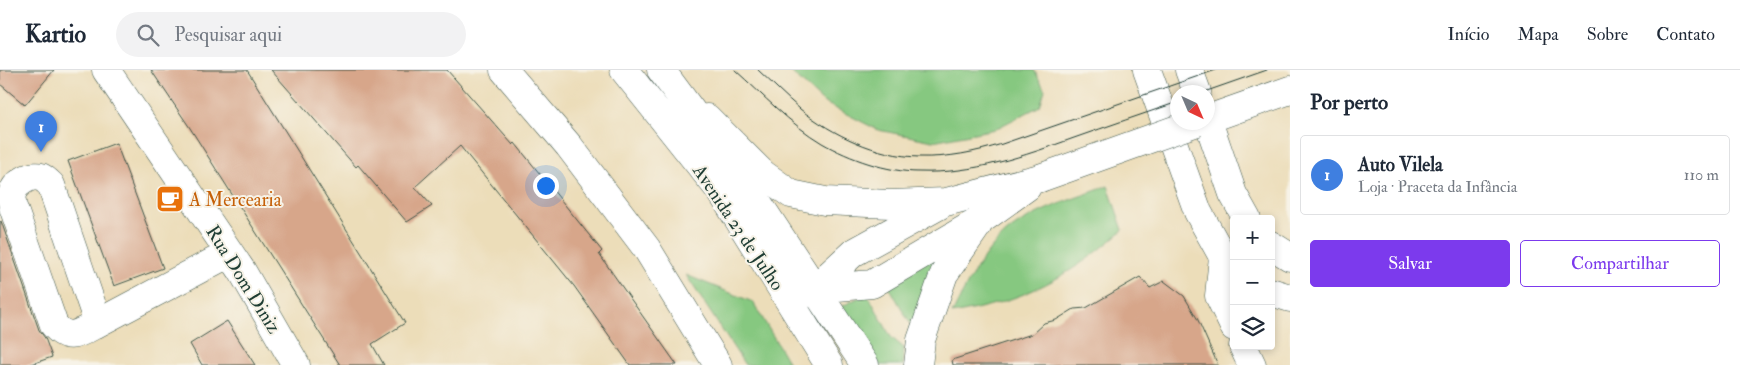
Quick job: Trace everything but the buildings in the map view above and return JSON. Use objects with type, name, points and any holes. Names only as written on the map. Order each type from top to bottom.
[{"type":"street","name":"Rua Dom Diniz","points":[[106,70],[230,253],[296,365]]},
{"type":"street","points":[[504,70],[569,146],[647,250],[718,365]]},
{"type":"street","name":"Avenida 23 de Julho","points":[[624,70],[722,193],[829,365]]},
{"type":"street","points":[[1147,70],[1198,212],[1228,262],[1219,296],[1230,319]]},
{"type":"street","points":[[1189,70],[1194,85]]},
{"type":"street","points":[[667,77],[763,174],[791,194],[835,201],[890,204],[946,202],[1040,178],[1175,130]]},
{"type":"street","name":"Avenida 23 de Julho","points":[[667,77],[745,183],[865,365]]},
{"type":"street","points":[[1215,117],[1290,90]]},
{"type":"street","points":[[1211,130],[1233,194],[1246,215]]},
{"type":"street","points":[[98,323],[51,185],[44,178],[34,176],[24,180],[15,187],[11,196],[13,207],[54,325],[61,333],[68,336],[98,323],[230,253]]},
{"type":"street","points":[[814,289],[872,284],[984,218],[1040,178]]},
{"type":"street","points":[[790,303],[814,289],[853,253],[946,202]]},
{"type":"street","points":[[918,365],[921,340],[944,274],[984,218]]},
{"type":"street","points":[[1275,248],[1290,257]]},
{"type":"street","points":[[1275,293],[1290,298]]},
{"type":"street","points":[[1245,350],[1252,365]]},
{"type":"green space","points":[[789,70],[1034,70],[1045,90],[1040,106],[995,129],[933,141],[878,130],[823,102]]},
{"type":"green space","points":[[1108,186],[1123,230],[1103,247],[1083,262],[1044,285],[1001,302],[952,314],[968,282],[989,251],[1005,234],[1028,218]]},
{"type":"green space","points":[[942,253],[911,325],[887,283]]},
{"type":"green space","points":[[686,275],[753,302],[790,365],[745,365]]},
{"type":"green space","points":[[867,293],[891,337],[904,348],[903,365],[871,365],[837,309]]},
{"type":"tram line","points":[[735,70],[788,118],[822,143],[869,164],[894,170],[919,172],[959,170],[998,162],[1036,151],[1170,105]]},
{"type":"tram line","points":[[758,70],[800,109],[841,135],[887,153],[919,157],[941,157],[982,150],[1216,70]]},
{"type":"tram line","points":[[1215,88],[1267,70]]},
{"type":"place","name":"Auto Vilela","points":[[41,152]]},
{"type":"place","name":"A Mercearia","points":[[170,199]]}]
